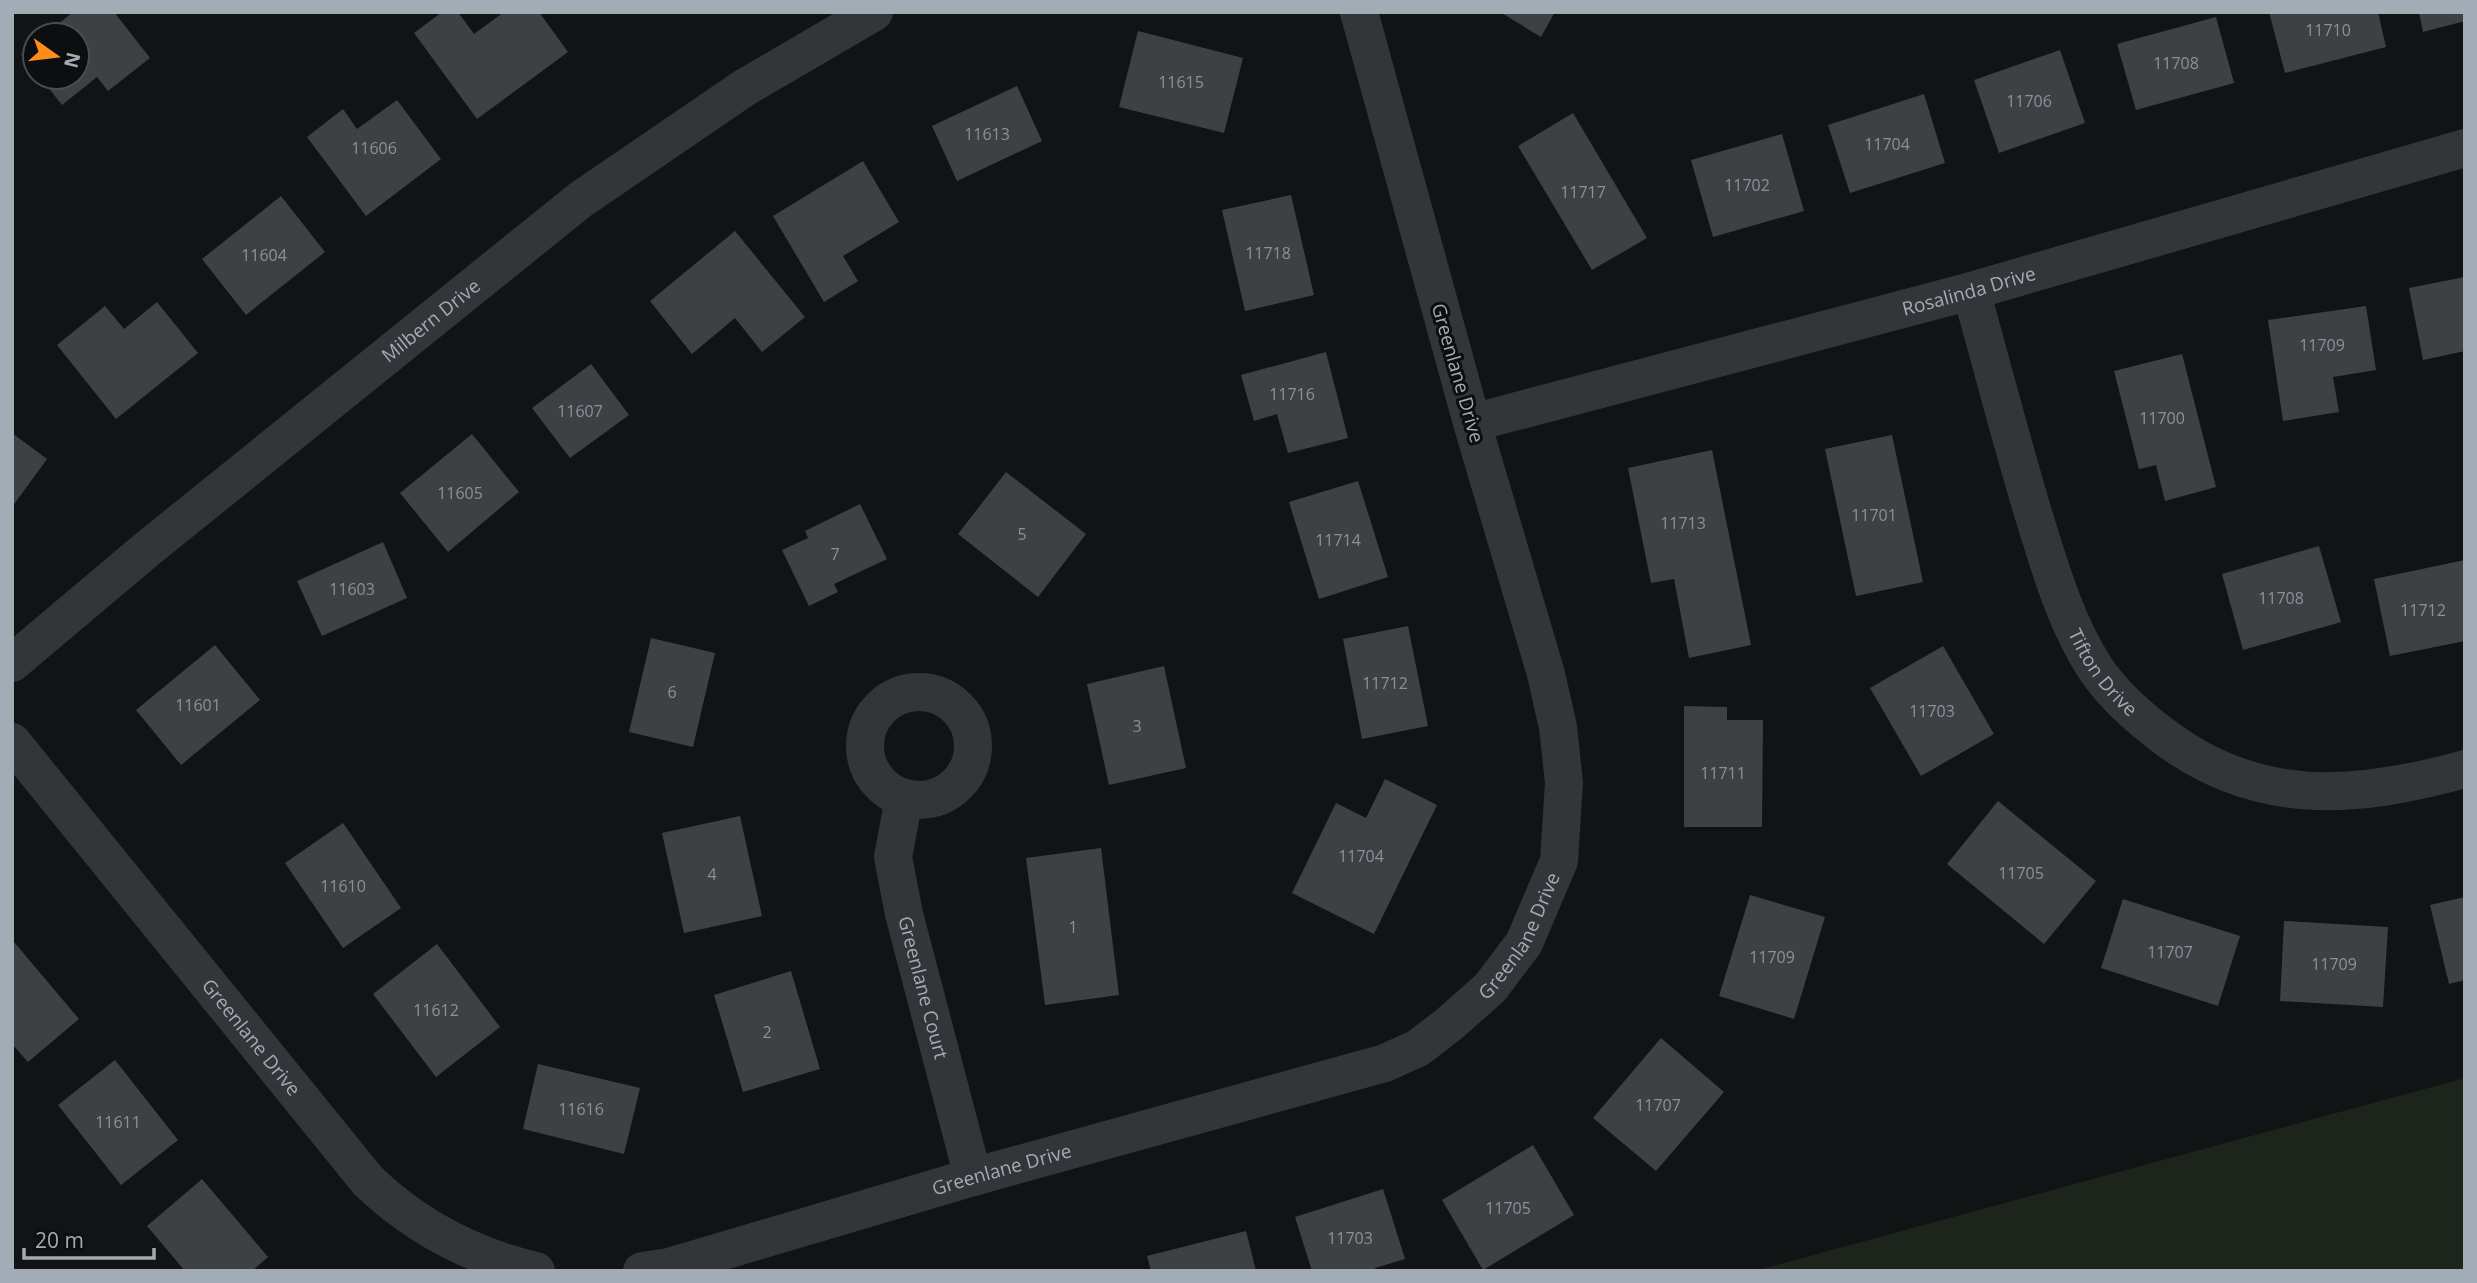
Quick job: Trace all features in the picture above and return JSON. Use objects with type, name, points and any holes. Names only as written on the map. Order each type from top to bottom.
[{"type":"street","name":"Milbern Drive","points":[[12,663],[146,550],[580,200],[744,88],[874,12]]},
{"type":"street","name":"Greenlane Drive","points":[[642,1271],[694,1259],[973,1177],[1385,1063],[1418,1048],[1448,1025],[1490,988],[1524,943],[1559,861],[1564,783],[1558,727],[1546,674],[1472,423],[1359,12]]},
{"type":"street","name":"Rosalinda Drive","points":[[1472,423],[1971,290],[2465,148]]},
{"type":"street","name":"Tifton Drive","points":[[1971,290],[2030,506],[2059,595],[2095,667],[2131,712],[2176,746],[2221,771],[2269,787],[2321,793],[2372,790],[2465,769]]},
{"type":"street","name":"Greenlane Drive","points":[[12,742],[368,1181],[417,1222],[451,1241],[475,1253],[536,1271]]},
{"type":"street","name":"Greenlane Court","points":[[904,798],[893,857],[904,914],[973,1177]]},
{"type":"shaded area","points":[[2465,1078],[2465,1271],[1754,1271]]},
{"type":"building","points":[[73,12],[114,12],[150,58],[108,91],[97,77],[91,82],[91,21],[62,21]]},
{"type":"building","points":[[442,12],[458,12],[474,34],[504,12],[539,12],[568,52],[477,119],[414,33]]},
{"type":"building","points":[[1500,12],[1555,12],[1541,37]]},
{"type":"building","points":[[2269,12],[2378,12],[2386,47],[2285,73]]},
{"type":"building","points":[[2419,12],[2465,12],[2465,21],[2423,32]]},
{"type":"building","points":[[2216,17],[2234,83],[2136,110],[2117,44]]},
{"type":"building","points":[[1138,31],[1243,58],[1224,133],[1119,107]]},
{"type":"building","points":[[2060,50],[2085,123],[1999,153],[1974,80]]},
{"type":"building","points":[[1017,86],[1042,141],[957,181],[932,126]]},
{"type":"building","points":[[51,91],[80,91],[62,105]]},
{"type":"building","points":[[1924,94],[1945,163],[1850,193],[1828,125]]},
{"type":"building","points":[[397,100],[441,159],[366,216],[307,137],[343,109],[357,129]]},
{"type":"building","points":[[1573,113],[1647,238],[1592,270],[1518,146]]},
{"type":"building","points":[[1782,134],[1804,211],[1713,237],[1691,160]]},
{"type":"building","points":[[863,161],[899,222],[843,256],[858,281],[824,302],[773,216]]},
{"type":"building","points":[[1291,195],[1314,295],[1245,311],[1222,210]]},
{"type":"building","points":[[281,196],[325,252],[246,315],[202,259]]},
{"type":"building","points":[[735,231],[805,317],[762,352],[735,318],[692,354],[650,301]]},
{"type":"building","points":[[2465,277],[2465,351],[2423,360],[2409,288]]},
{"type":"building","points":[[157,302],[198,353],[116,419],[57,345],[105,306],[124,329]]},
{"type":"building","points":[[2366,306],[2376,370],[2333,377],[2339,412],[2283,421],[2268,320]]},
{"type":"building","points":[[1326,352],[1348,438],[1288,453],[1277,414],[1254,421],[1241,375]]},
{"type":"building","points":[[2182,354],[2216,487],[2165,501],[2156,465],[2139,469],[2114,371]]},
{"type":"building","points":[[591,364],[629,415],[570,458],[532,408]]},
{"type":"building","points":[[12,433],[47,459],[12,507]]},
{"type":"building","points":[[472,434],[519,492],[448,552],[400,493]]},
{"type":"building","points":[[1892,435],[1923,582],[1856,596],[1825,449]]},
{"type":"building","points":[[1712,450],[1751,645],[1689,658],[1674,579],[1651,583],[1628,468]]},
{"type":"building","points":[[1006,472],[1086,534],[1038,597],[958,534]]},
{"type":"building","points":[[1358,481],[1388,577],[1319,599],[1289,502]]},
{"type":"building","points":[[860,504],[887,559],[834,584],[838,592],[809,606],[782,550],[808,538],[805,531]]},
{"type":"building","points":[[383,542],[407,598],[322,636],[297,581]]},
{"type":"building","points":[[2319,546],[2341,622],[2243,650],[2222,574]]},
{"type":"building","points":[[2465,560],[2465,641],[2390,656],[2374,579]]},
{"type":"building","points":[[1408,626],[1428,726],[1362,739],[1343,639]]},
{"type":"building","points":[[651,638],[715,653],[693,747],[629,732]]},
{"type":"building","points":[[215,645],[260,700],[181,765],[136,710]]},
{"type":"building","points":[[1943,646],[1994,734],[1921,776],[1870,688]]},
{"type":"building","points":[[1164,666],[1186,768],[1109,785],[1087,684]]},
{"type":"building","points":[[1684,706],[1727,707],[1727,720],[1763,720],[1762,827],[1684,827]]},
{"type":"building","points":[[1385,779],[1437,805],[1374,934],[1292,893],[1336,803],[1366,818]]},
{"type":"building","points":[[1998,801],[2096,881],[2044,944],[1947,864]]},
{"type":"building","points":[[740,816],[762,916],[684,933],[662,833]]},
{"type":"building","points":[[343,823],[401,908],[343,948],[285,863]]},
{"type":"building","points":[[1101,848],[1119,995],[1045,1005],[1026,858]]},
{"type":"building","points":[[1750,895],[1825,917],[1794,1019],[1719,996]]},
{"type":"building","points":[[2465,897],[2465,980],[2449,984],[2430,905]]},
{"type":"building","points":[[2123,899],[2240,936],[2218,1006],[2101,968]]},
{"type":"building","points":[[2284,921],[2388,927],[2383,1007],[2280,1001]]},
{"type":"building","points":[[14,942],[79,1019],[28,1062],[12,1044]]},
{"type":"building","points":[[437,944],[500,1027],[436,1077],[373,994]]},
{"type":"building","points":[[791,971],[820,1069],[743,1092],[714,995]]},
{"type":"building","points":[[1661,1038],[1724,1092],[1656,1171],[1593,1118]]},
{"type":"building","points":[[115,1060],[178,1140],[121,1185],[58,1105]]},
{"type":"building","points":[[538,1064],[640,1088],[624,1154],[523,1129]]},
{"type":"building","points":[[1533,1145],[1574,1215],[1483,1270],[1442,1200]]},
{"type":"building","points":[[202,1179],[268,1257],[252,1271],[185,1271],[147,1226]]},
{"type":"building","points":[[1383,1189],[1405,1259],[1375,1268],[1376,1271],[1312,1271],[1295,1217]]},
{"type":"building","points":[[1246,1231],[1256,1271],[1151,1271],[1147,1256]]}]
